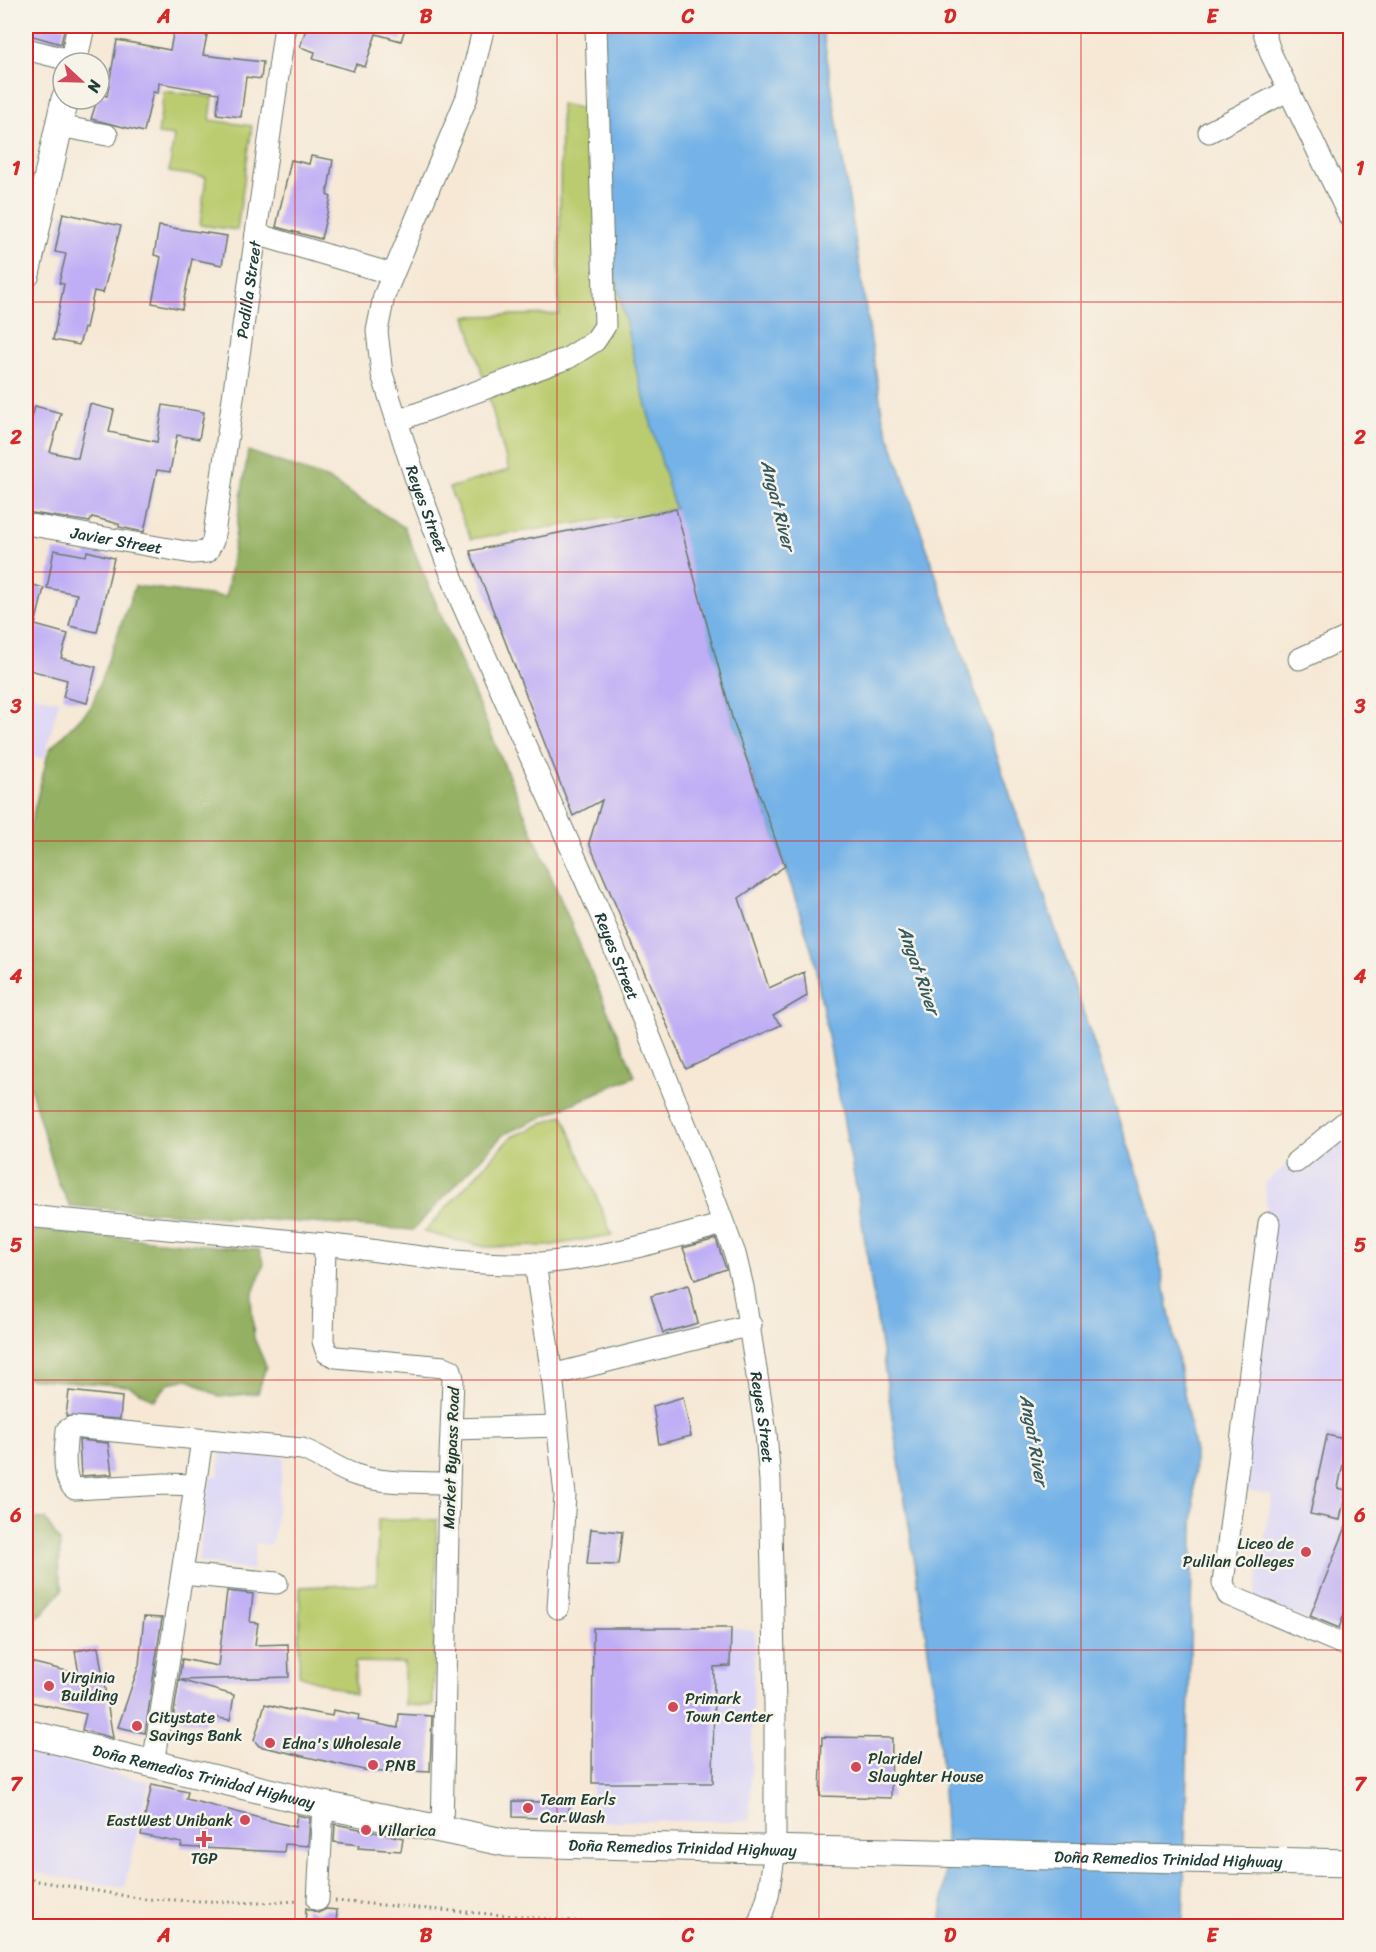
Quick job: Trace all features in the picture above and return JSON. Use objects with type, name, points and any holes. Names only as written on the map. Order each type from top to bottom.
[{"type":"main road","points":[[75,51],[81,26]]},
{"type":"main road","points":[[26,274],[63,111]]},
{"type":"main road","name":"Doña Remedios Trinidad Highway","points":[[26,1733],[323,1805],[508,1843],[1350,1863]]},
{"type":"street","name":"Padilla Street","points":[[207,552],[213,541],[285,26]]},
{"type":"street","name":"Reyes Street","points":[[484,26],[467,97],[384,296],[377,331],[382,374],[461,601],[600,913],[735,1254],[751,1325],[766,1433],[770,1491],[775,1704],[775,1851],[768,1896],[758,1926]]},
{"type":"street","points":[[397,421],[568,358],[595,341],[605,326],[596,26]]},
{"type":"street","points":[[1262,26],[1271,54],[1350,218]]},
{"type":"street","points":[[26,49],[51,56]]},
{"type":"street","points":[[1209,132],[1289,90]]},
{"type":"street","points":[[60,126],[107,135]]},
{"type":"street","points":[[256,234],[392,274]]},
{"type":"street","name":"Javier Street","points":[[26,524],[192,553],[207,552]]},
{"type":"street","points":[[1299,659],[1350,636]]},
{"type":"street","points":[[1296,1161],[1350,1119]]},
{"type":"street","points":[[26,1216],[325,1244],[434,1260],[492,1264],[535,1263],[647,1246],[723,1224]]},
{"type":"street","points":[[1269,1223],[1223,1583],[1228,1595],[1350,1647]]},
{"type":"street","name":"Market Bypass Road","points":[[325,1244],[323,1341],[327,1353],[336,1357],[444,1367],[451,1370],[453,1378],[442,1831]]},
{"type":"street","points":[[535,1263],[552,1375],[565,1495],[558,1608]]},
{"type":"street","points":[[552,1375],[751,1325]]},
{"type":"street","points":[[453,1429],[558,1426]]},
{"type":"street","points":[[195,1485],[165,1484],[75,1489],[66,1475],[67,1430],[72,1427],[302,1449],[357,1476],[385,1480],[449,1483]]},
{"type":"street","points":[[153,1765],[202,1440]]},
{"type":"street","points":[[182,1574],[277,1583]]},
{"type":"street","points":[[318,1900],[323,1805]]},
{"type":"shaded area","points":[[26,693],[59,701],[44,759],[26,755]]},
{"type":"shaded area","points":[[1350,1111],[1350,1637],[1254,1598],[1272,1495],[1236,1489],[1268,1240],[1265,1183]]},
{"type":"shaded area","points":[[221,1449],[284,1457],[272,1546],[256,1543],[252,1570],[198,1562],[210,1477],[218,1476]]},
{"type":"shaded area","name":"Primark Town Center","points":[[593,1628],[730,1628],[755,1631],[750,1821],[592,1821]]},
{"type":"shaded area","points":[[26,1752],[149,1782],[124,1888],[26,1871]]},
{"type":"green space","points":[[164,91],[213,97],[210,120],[252,126],[237,230],[200,225],[206,177],[169,172],[174,136],[158,134]]},
{"type":"green space","points":[[561,104],[605,114],[613,265],[637,373],[676,509],[471,539],[449,488],[509,470],[466,316],[559,314]]},
{"type":"green space","points":[[248,451],[328,479],[404,527],[635,1076],[504,1134],[413,1230],[70,1206],[58,1182],[26,1073],[26,842],[49,750],[91,707],[135,586],[226,597]]},
{"type":"green space","points":[[563,1115],[612,1235],[547,1246],[485,1247],[424,1232],[511,1137]]},
{"type":"green space","points":[[37,1230],[259,1250],[264,1264],[251,1298],[254,1338],[266,1366],[258,1393],[219,1397],[188,1379],[169,1383],[154,1400],[129,1386],[26,1378],[26,1233]]},
{"type":"green space","points":[[26,1518],[45,1519],[60,1542],[59,1573],[63,1589],[43,1613],[26,1624]]},
{"type":"green space","points":[[378,1520],[437,1520],[433,1706],[404,1705],[404,1663],[355,1662],[355,1695],[299,1675],[300,1587],[377,1584]]},
{"type":"water","name":"Angat River","points":[[602,26],[822,26],[883,418],[1151,1213],[1195,1453],[1183,1926],[940,1926],[945,1842],[936,1701],[859,1203],[813,955],[785,866],[733,721],[637,373],[613,265]]},
{"type":"building","points":[[26,26],[65,26],[61,44],[26,34]]},
{"type":"building","points":[[307,26],[406,26],[401,41],[376,34],[365,67],[356,64],[353,71],[313,59],[315,52],[300,47]]},
{"type":"building","points":[[174,29],[207,35],[203,55],[263,62],[261,79],[246,77],[241,117],[217,114],[219,93],[159,83],[158,93],[153,92],[144,132],[91,119],[94,111],[111,111],[111,74],[117,40],[170,50]]},
{"type":"building","points":[[311,156],[333,160],[327,195],[331,197],[321,239],[276,227],[291,160],[309,164]]},
{"type":"building","points":[[63,213],[121,226],[103,293],[94,291],[86,328],[84,328],[79,345],[53,340],[64,284],[59,283],[66,254],[55,252]]},
{"type":"building","points":[[159,226],[227,236],[222,265],[192,259],[182,309],[152,303],[161,257],[154,255]]},
{"type":"building","points":[[90,404],[114,410],[109,432],[157,442],[163,405],[204,412],[199,439],[177,435],[170,472],[157,470],[144,532],[119,527],[119,524],[92,517],[90,522],[26,512],[26,441],[35,406],[61,413],[50,452],[78,458]]},
{"type":"building","points":[[676,509],[733,721],[785,866],[739,898],[769,988],[804,972],[807,996],[773,1016],[781,1025],[686,1069],[589,843],[602,800],[573,816],[470,551]]},
{"type":"building","points":[[54,550],[86,556],[87,551],[114,558],[97,632],[69,626],[77,594],[47,588]]},
{"type":"building","points":[[26,583],[44,588],[35,625],[68,634],[61,658],[96,667],[87,703],[63,697],[67,680],[26,669]]},
{"type":"building","points":[[716,1239],[726,1269],[695,1280],[683,1248]]},
{"type":"building","points":[[688,1285],[698,1323],[663,1333],[651,1296]]},
{"type":"building","points":[[69,1391],[122,1397],[120,1419],[66,1416]]},
{"type":"building","points":[[683,1397],[691,1436],[659,1444],[653,1406]]},
{"type":"building","points":[[1327,1435],[1348,1440],[1338,1488],[1346,1490],[1340,1520],[1310,1514]]},
{"type":"building","points":[[79,1440],[108,1443],[112,1474],[81,1476]]},
{"type":"building","points":[[1350,1517],[1350,1598],[1339,1628],[1310,1616]]},
{"type":"building","points":[[591,1529],[622,1532],[618,1565],[587,1564]]},
{"type":"building","points":[[227,1591],[253,1594],[250,1622],[258,1623],[255,1645],[288,1644],[289,1677],[179,1680],[182,1659],[218,1666]]},
{"type":"building","points":[[144,1617],[162,1618],[145,1733],[118,1727],[139,1665]]},
{"type":"building","name":"Primark Town Center","points":[[593,1628],[731,1628],[730,1666],[714,1667],[713,1783],[592,1783]]},
{"type":"building","points":[[98,1647],[113,1738],[82,1730],[86,1714],[26,1701],[26,1661],[79,1674],[75,1651]]},
{"type":"building","points":[[179,1680],[234,1695],[230,1720],[206,1716],[204,1724],[173,1719]]},
{"type":"building","points":[[265,1704],[293,1711],[293,1709],[332,1716],[333,1710],[359,1715],[358,1720],[398,1728],[399,1714],[432,1716],[430,1772],[392,1770],[392,1773],[364,1770],[259,1746],[254,1740]]},
{"type":"building","name":"Plaridel Slaughter House","points":[[822,1737],[892,1738],[891,1798],[820,1796]]},
{"type":"building","points":[[152,1784],[188,1792],[186,1799],[295,1827],[297,1815],[310,1818],[308,1846],[285,1844],[284,1852],[181,1847],[182,1843],[141,1835]]},
{"type":"building","points":[[513,1801],[569,1803],[569,1819],[513,1817]]},
{"type":"building","points":[[335,1824],[403,1838],[401,1851],[358,1848],[359,1845],[334,1842]]},
{"type":"building","points":[[306,1908],[318,1913],[326,1909],[337,1910],[336,1926],[305,1926]]},
{"type":"place","name":"Liceo de Pulilan Colleges","points":[[1306,1552]]},
{"type":"place","name":"Virginia Building","points":[[49,1686]]},
{"type":"place","name":"Primark Town Center","points":[[673,1707]]},
{"type":"place","name":"Citystate Savings Bank","points":[[137,1726]]},
{"type":"place","name":"Edna's Wholesale","points":[[270,1743]]},
{"type":"place","name":"PNB","points":[[373,1765]]},
{"type":"place","name":"Plaridel Slaughter House","points":[[856,1767]]},
{"type":"place","name":"Team Earls Car Wash","points":[[528,1808]]},
{"type":"place","name":"EastWest Unibank","points":[[245,1820]]},
{"type":"place","name":"Villarica","points":[[366,1830]]},
{"type":"place","name":"TGP","points":[[204,1839]]}]
